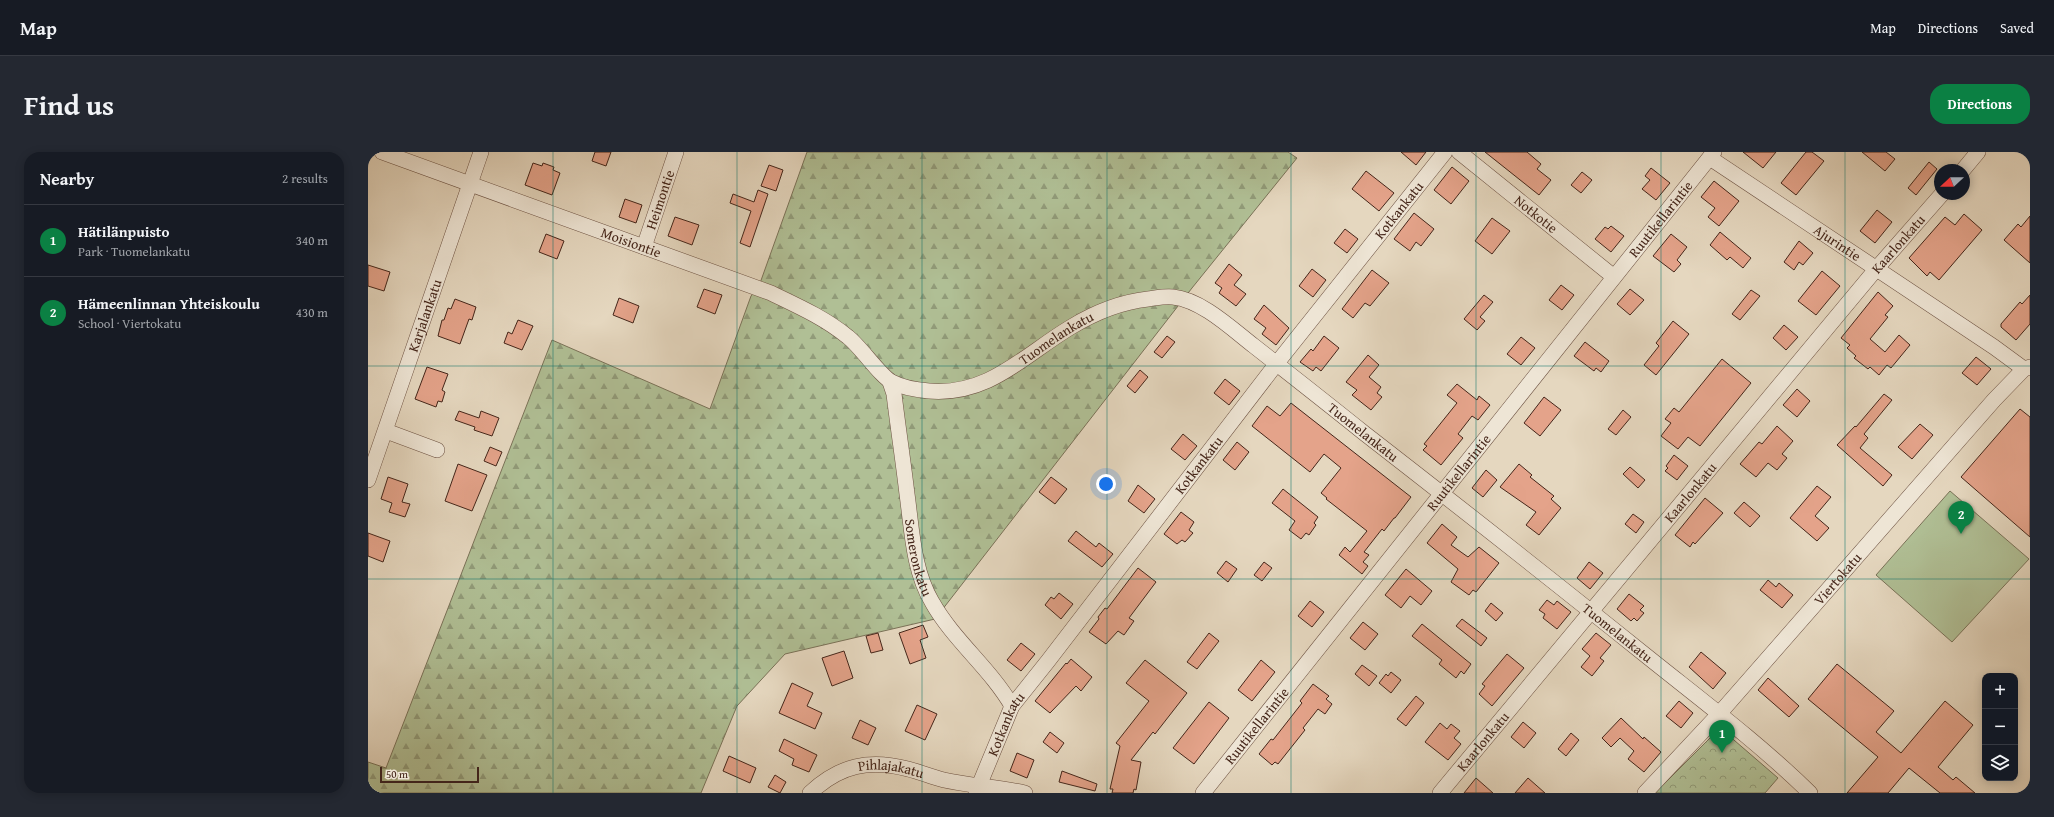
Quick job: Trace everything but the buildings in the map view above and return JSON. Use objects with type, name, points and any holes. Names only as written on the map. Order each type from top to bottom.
[{"type":"street","name":"Moisiontie","points":[[382,152],[771,293],[820,317],[850,338],[890,382]]},
{"type":"street","name":"Karjalankatu","points":[[368,480],[481,152]]},
{"type":"street","name":"Heimontie","points":[[644,247],[676,152]]},
{"type":"street","name":"Kotkankatu","points":[[978,790],[1012,706],[1053,655],[1276,363],[1445,152]]},
{"type":"street","name":"Notkotie","points":[[1459,152],[1614,277]]},
{"type":"street","points":[[1967,164],[1978,152]]},
{"type":"street","name":"Ruutikellarintie","points":[[1203,793],[1712,155]]},
{"type":"street","name":"Ajurintie","points":[[1712,155],[2027,368]]},
{"type":"street","name":"Kaarlonkatu","points":[[1440,793],[1877,268],[1937,200]]},
{"type":"street","name":"Tuomelankatu","points":[[890,382],[924,390],[948,392],[966,389],[991,379],[1028,358],[1070,328],[1096,314],[1138,300],[1174,297],[1194,304],[1213,314],[1592,612],[1719,714],[1810,793]]},
{"type":"street","name":"Viertokatu","points":[[1645,793],[1719,714],[1994,400],[2027,368]]},
{"type":"street","name":"Someronkatu","points":[[890,382],[894,394],[911,530],[920,575],[932,602],[948,626],[987,674],[1002,689],[1012,706]]},
{"type":"street","points":[[386,431],[437,450]]},
{"type":"street","name":"Pihlajakatu","points":[[810,793],[821,783],[840,771],[857,766],[877,763],[908,769],[978,790],[1025,793]]},
{"type":"green space","points":[[807,152],[1288,152],[1297,158],[1192,288],[935,619],[785,654],[737,706],[701,793],[368,793],[368,762],[386,768],[552,340],[710,409],[751,296],[759,286]]},
{"type":"green space","points":[[1950,491],[2029,559],[1952,642],[1876,575]]},
{"type":"green space","points":[[1720,728],[1778,778],[1765,793],[1655,793]]},
{"type":"place","name":"Hämeenlinnan Yhteiskoulu","points":[[1961,534]]},
{"type":"place","name":"Hätilänpuisto","points":[[1722,753]]}]
